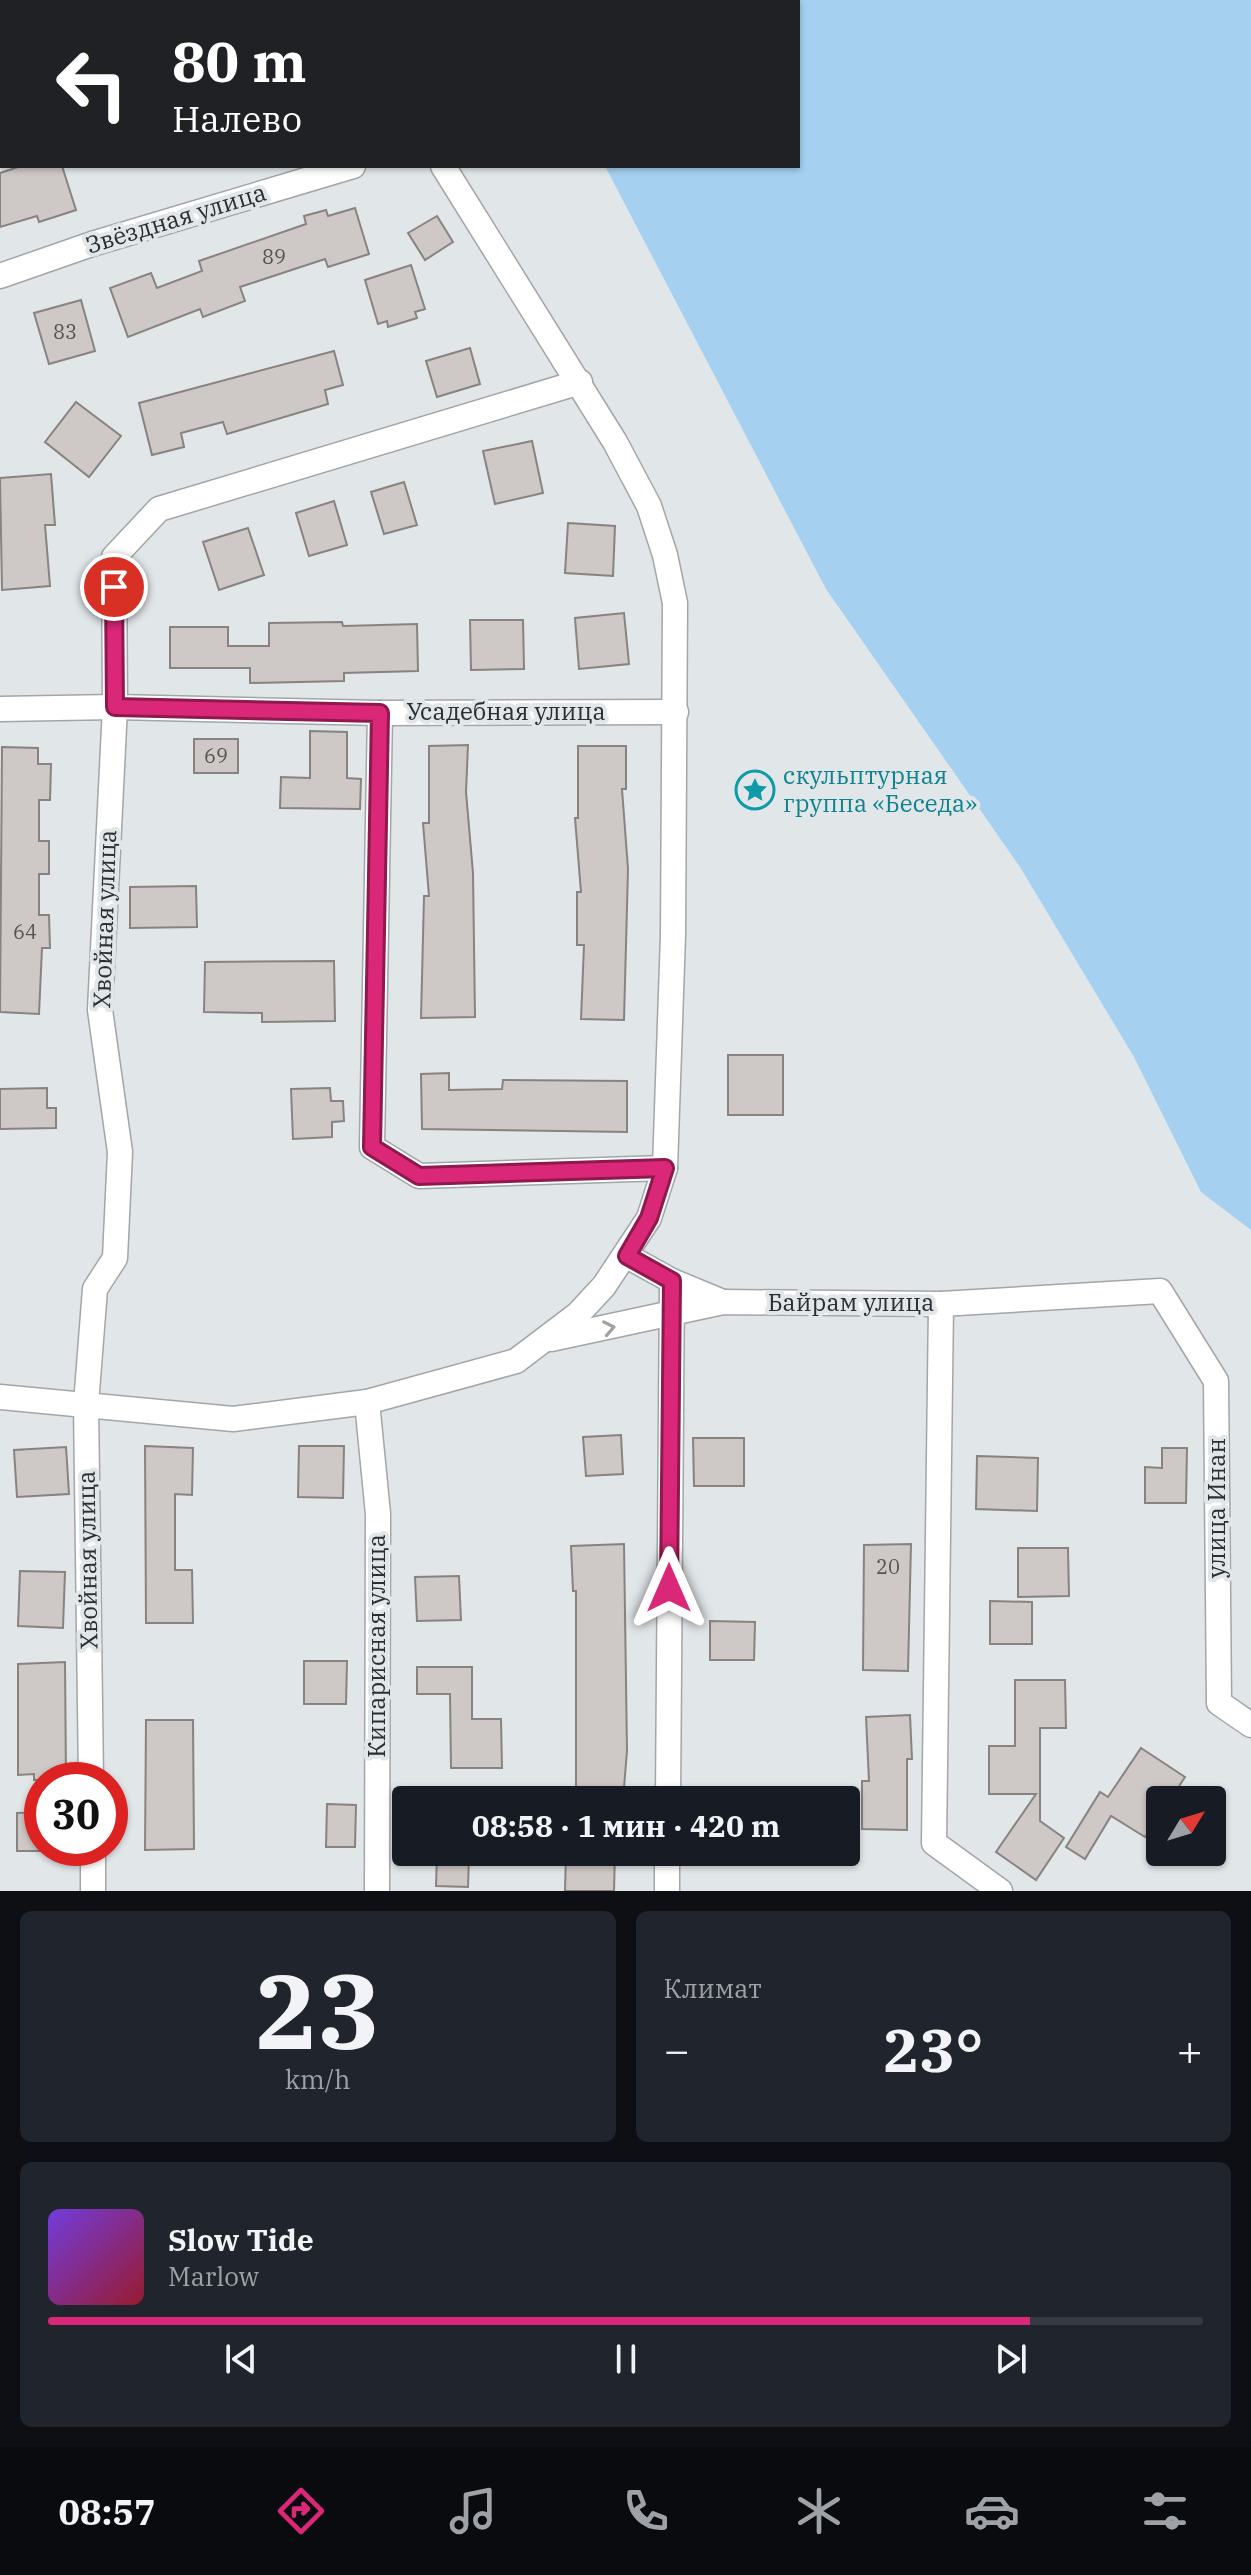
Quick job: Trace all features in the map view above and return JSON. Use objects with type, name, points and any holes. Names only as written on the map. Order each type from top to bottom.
[{"type":"street","name":"Звёздная улица","points":[[0,276],[92,244],[346,168]]},
{"type":"street","points":[[0,1397],[233,1419],[367,1402],[516,1361],[578,1314],[627,1256],[649,1218],[665,1168],[673,935],[675,603],[665,555],[649,506],[580,382],[444,168]]},
{"type":"street","name":"Хвойная улица","points":[[91,1762],[86,1404],[95,1289],[115,1258],[119,1167],[111,1076],[100,1010],[115,707],[114,557],[159,509],[580,382]]},
{"type":"street","name":"Усадебная улица","points":[[0,709],[115,707],[380,713],[676,712]]},
{"type":"street","points":[[380,713],[372,1147],[419,1176],[665,1168]]},
{"type":"street","points":[[627,1256],[672,1281],[723,1302]]},
{"type":"street","points":[[668,1786],[672,1281]]},
{"type":"street","name":"Байрам улица","points":[[547,1340],[670,1316],[723,1302],[941,1304],[1160,1291]]},
{"type":"street","name":"улица Инан","points":[[1160,1291],[1216,1381],[1219,1703],[1251,1725]]},
{"type":"street","points":[[941,1304],[934,1843],[1000,1891]]},
{"type":"street","name":"Кипарисная улица","points":[[367,1402],[378,1514],[377,1891]]},
{"type":"street","points":[[93,1866],[93,1891]]},
{"type":"street","points":[[667,1866],[667,1891]]},
{"type":"shaded area","points":[[800,0],[1251,0],[1251,1230],[1201,1192],[1134,1057],[1020,867],[826,589],[606,168],[800,168]]},
{"type":"building","points":[[15,168],[63,168],[76,210],[39,222],[37,216],[0,227],[0,173]]},
{"type":"building","points":[[355,208],[369,254],[328,267],[325,259],[240,287],[245,301],[203,317],[200,309],[128,337],[110,288],[151,273],[157,288],[202,271],[199,261],[306,224],[304,216],[326,210],[328,216]]},
{"type":"building","points":[[437,216],[453,242],[425,260],[408,233]]},
{"type":"building","points":[[411,265],[425,309],[415,312],[417,318],[388,327],[387,321],[378,324],[365,280]]},
{"type":"building","points":[[81,300],[95,351],[49,364],[34,313]]},
{"type":"building","points":[[470,348],[480,384],[437,397],[426,361]]},
{"type":"building","points":[[334,351],[343,385],[325,390],[328,404],[227,434],[223,422],[181,433],[184,447],[152,455],[139,403]]},
{"type":"building","points":[[76,402],[121,436],[89,477],[45,442]]},
{"type":"building","points":[[532,441],[543,493],[495,504],[483,451]]},
{"type":"building","points":[[51,474],[55,525],[45,525],[50,586],[2,590],[0,478]]},
{"type":"building","points":[[404,482],[417,525],[384,534],[371,492]]},
{"type":"building","points":[[334,501],[347,545],[309,556],[296,513]]},
{"type":"building","points":[[568,523],[615,526],[613,576],[565,573]]},
{"type":"building","points":[[248,528],[264,575],[219,590],[203,542]]},
{"type":"building","points":[[624,613],[629,664],[579,669],[575,618]]},
{"type":"building","points":[[470,620],[523,620],[524,669],[471,670]]},
{"type":"building","points":[[342,622],[343,626],[417,624],[418,671],[344,673],[344,681],[250,683],[250,668],[170,668],[170,627],[228,627],[228,646],[269,646],[269,623]]},
{"type":"building","points":[[310,731],[347,732],[347,778],[361,779],[360,809],[280,808],[281,777],[310,778]]},
{"type":"building","points":[[194,739],[238,739],[238,773],[194,773]]},
{"type":"building","points":[[468,745],[466,792],[473,873],[475,1017],[421,1018],[424,896],[429,896],[423,823],[429,823],[429,746]]},
{"type":"building","points":[[578,746],[626,746],[626,789],[622,789],[628,869],[624,1020],[581,1019],[584,945],[577,945],[577,892],[581,892],[575,818],[578,818]]},
{"type":"building","points":[[2,747],[38,748],[38,764],[51,764],[50,800],[39,800],[39,841],[49,841],[49,874],[39,874],[39,915],[49,915],[50,948],[42,948],[39,1014],[0,1012]]},
{"type":"building","points":[[196,886],[197,927],[130,928],[130,887]]},
{"type":"building","points":[[334,961],[335,1021],[262,1022],[262,1013],[204,1012],[205,962]]},
{"type":"building","points":[[728,1055],[783,1055],[783,1115],[728,1115]]},
{"type":"building","points":[[449,1073],[449,1090],[502,1089],[503,1080],[627,1081],[627,1132],[422,1129],[421,1074]]},
{"type":"building","points":[[47,1088],[47,1108],[56,1108],[56,1128],[0,1129],[0,1089]]},
{"type":"building","points":[[330,1088],[331,1101],[343,1101],[344,1121],[332,1122],[332,1137],[293,1139],[291,1089]]},
{"type":"building","points":[[621,1435],[623,1474],[586,1476],[583,1437]]},
{"type":"building","points":[[693,1438],[744,1438],[744,1486],[694,1486]]},
{"type":"building","points":[[145,1446],[193,1448],[192,1495],[175,1494],[175,1570],[192,1570],[193,1623],[146,1623]]},
{"type":"building","points":[[299,1446],[344,1446],[343,1498],[298,1497]]},
{"type":"building","points":[[66,1447],[69,1494],[17,1497],[14,1450]]},
{"type":"building","points":[[1162,1448],[1187,1448],[1186,1503],[1145,1503],[1145,1467],[1162,1468]]},
{"type":"building","points":[[977,1456],[1038,1458],[1037,1511],[976,1509]]},
{"type":"building","points":[[624,1544],[627,1751],[624,1786],[576,1786],[576,1591],[573,1591],[571,1546]]},
{"type":"building","points":[[911,1544],[908,1671],[863,1670],[864,1545]]},
{"type":"building","points":[[1018,1548],[1068,1548],[1069,1596],[1018,1597]]},
{"type":"building","points":[[20,1571],[65,1572],[63,1628],[18,1626]]},
{"type":"building","points":[[459,1576],[461,1620],[417,1621],[415,1577]]},
{"type":"building","points":[[990,1601],[1032,1602],[1032,1644],[990,1644]]},
{"type":"building","points":[[710,1621],[755,1622],[754,1660],[710,1660]]},
{"type":"building","points":[[304,1661],[347,1661],[346,1704],[304,1704]]},
{"type":"building","points":[[65,1662],[66,1762],[24,1762],[24,1775],[18,1775],[18,1664]]},
{"type":"building","points":[[417,1667],[472,1667],[472,1719],[501,1719],[502,1768],[451,1768],[450,1694],[417,1694]]},
{"type":"building","points":[[1015,1680],[1065,1680],[1066,1728],[1040,1728],[1040,1821],[1064,1838],[1036,1880],[996,1852],[1036,1794],[989,1794],[989,1746],[1015,1746]]},
{"type":"building","points":[[910,1715],[912,1759],[907,1759],[907,1830],[862,1829],[862,1781],[869,1781],[866,1717]]},
{"type":"building","points":[[146,1720],[193,1720],[194,1849],[145,1850]]},
{"type":"building","points":[[1141,1748],[1185,1777],[1179,1786],[1146,1786],[1145,1837],[1111,1816],[1085,1859],[1066,1847],[1100,1792],[1108,1797]]},
{"type":"building","points":[[327,1804],[356,1805],[355,1847],[326,1847]]},
{"type":"building","points":[[17,1813],[24,1813],[24,1851],[17,1851]]},
{"type":"building","points":[[437,1866],[469,1866],[468,1887],[436,1886]]},
{"type":"building","points":[[566,1866],[615,1866],[614,1891],[565,1891]]},
{"type":"place","name":"скульптурная группа «Беседа»","points":[[755,790]]},
{"type":"route","points":[[114,587],[115,707],[380,713],[372,1147],[419,1176],[665,1168],[649,1218],[627,1256],[672,1281],[669,1588]]}]
